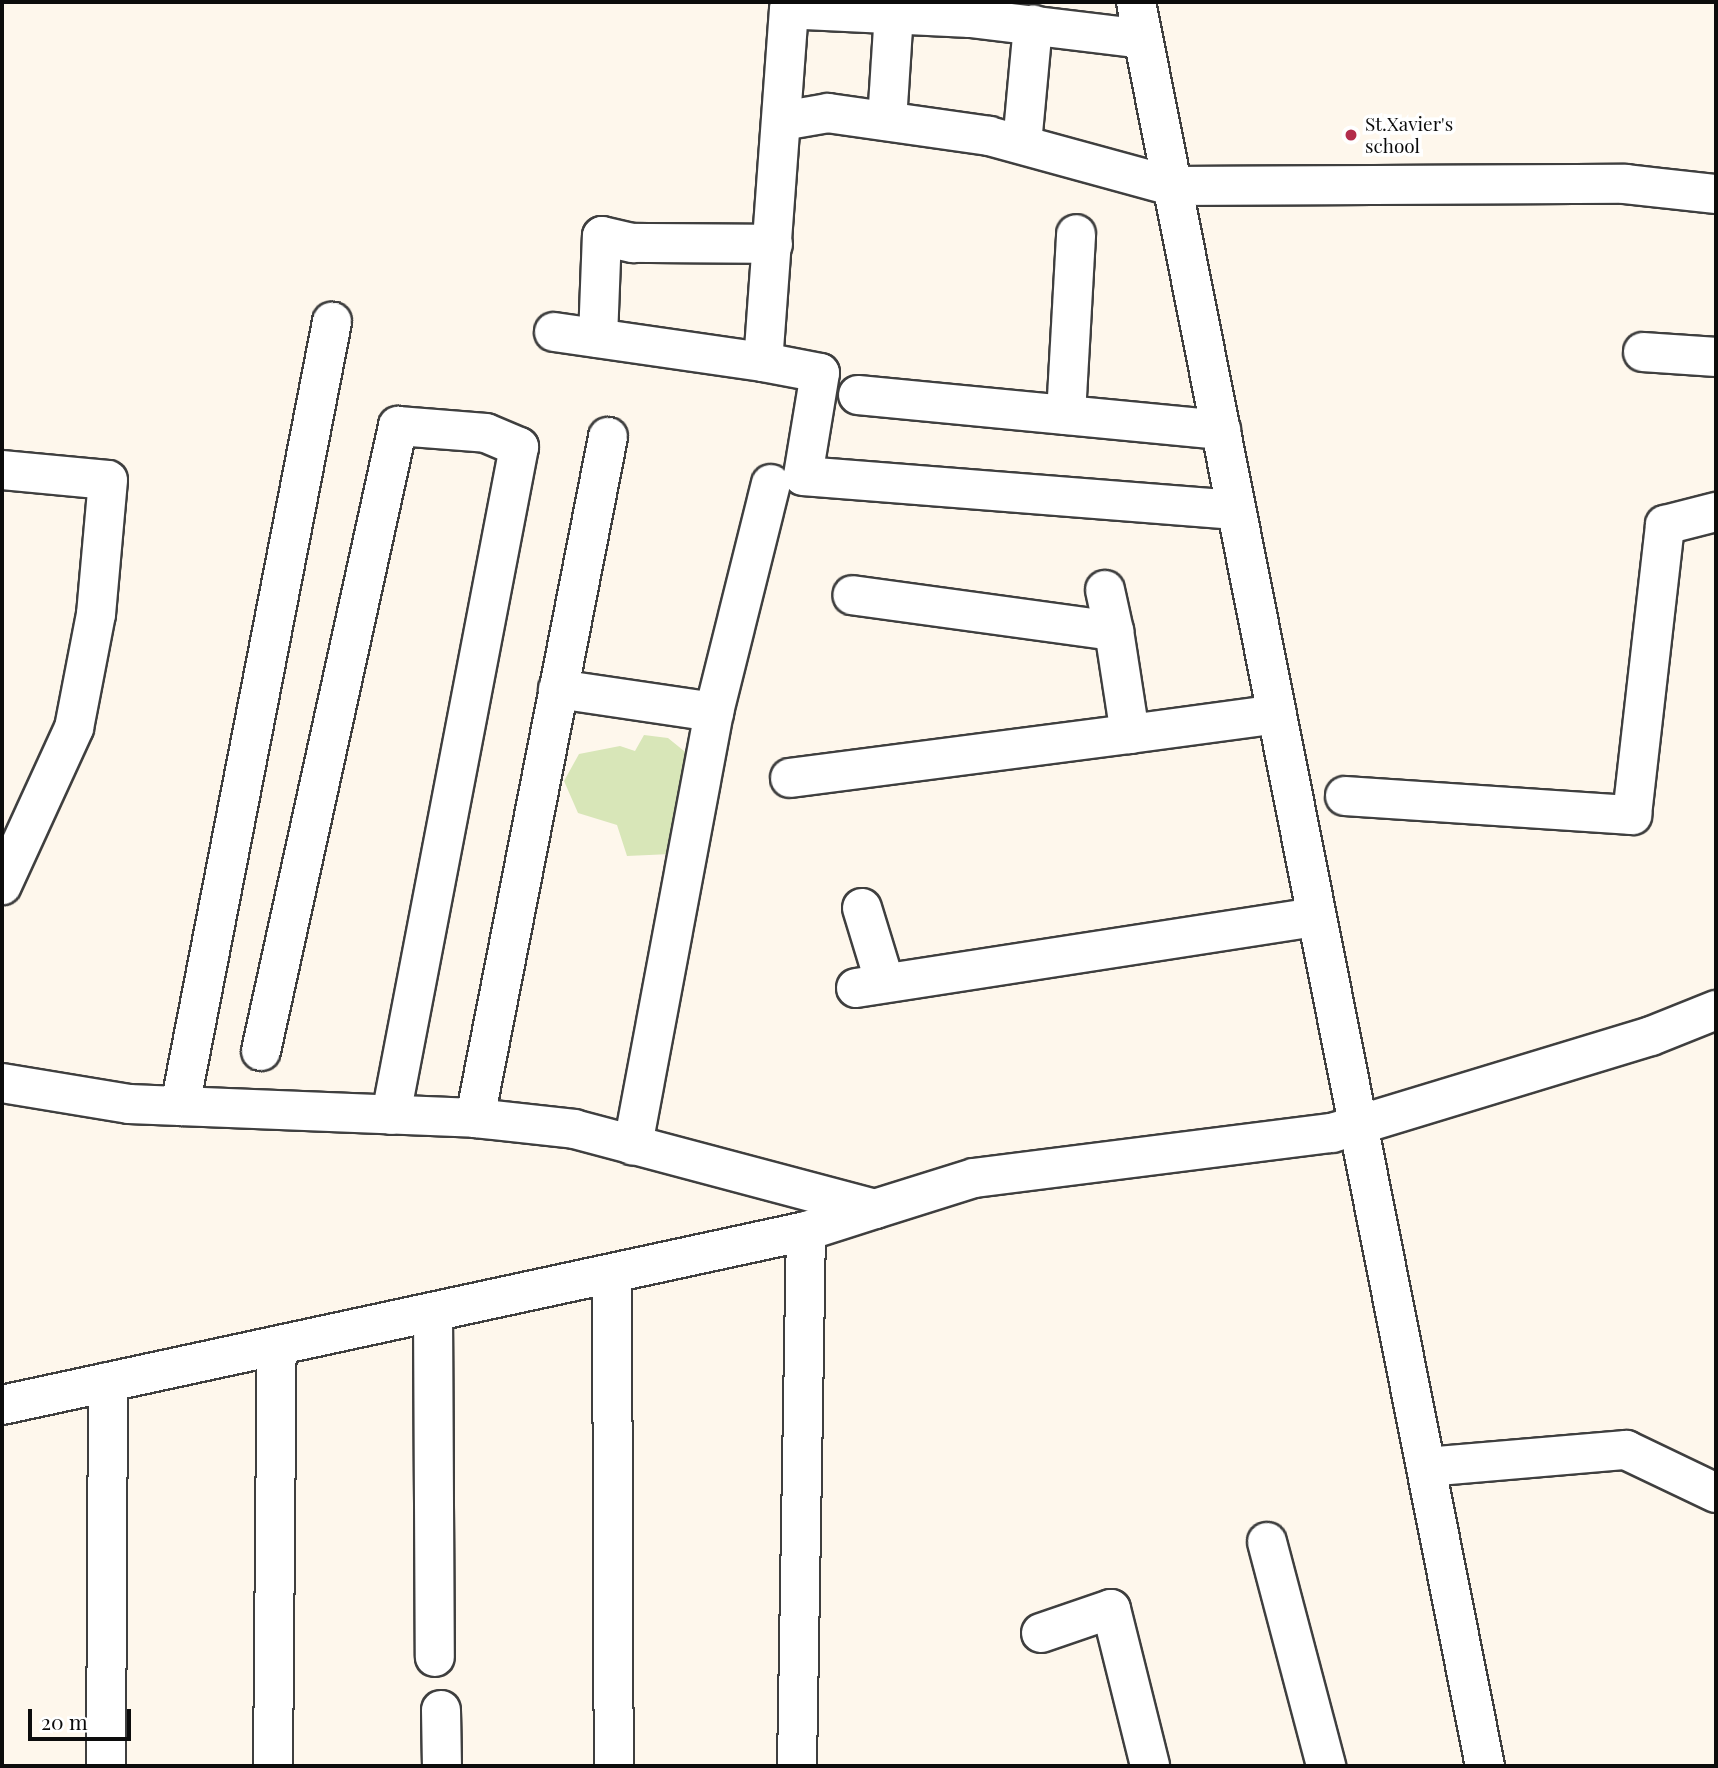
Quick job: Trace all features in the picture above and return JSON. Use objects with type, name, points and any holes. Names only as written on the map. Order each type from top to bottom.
[{"type":"street","points":[[1136,2],[1485,1766]]},
{"type":"street","points":[[763,362],[789,9],[894,14],[970,10],[1033,25],[1143,39]]},
{"type":"street","points":[[887,121],[894,14]]},
{"type":"street","points":[[1022,144],[1033,25]]},
{"type":"street","points":[[782,121],[828,113],[887,121],[1022,144],[1172,186],[1625,184],[1716,194]]},
{"type":"street","points":[[1066,415],[1076,234]]},
{"type":"street","points":[[598,338],[602,236],[634,243],[773,244]]},
{"type":"street","points":[[180,1106],[332,322]]},
{"type":"street","points":[[554,332],[763,362],[820,373],[803,476],[1236,510]]},
{"type":"street","points":[[1643,352],[1716,357]]},
{"type":"street","points":[[858,395],[1220,430]]},
{"type":"street","points":[[261,1051],[398,425],[486,433],[519,447],[391,1115]]},
{"type":"street","points":[[475,1118],[608,437]]},
{"type":"street","points":[[2,470],[108,481],[96,614],[74,728],[2,885]]},
{"type":"street","points":[[633,1145],[714,712],[771,484]]},
{"type":"street","points":[[1345,796],[1632,815],[1665,525],[1716,512]]},
{"type":"street","points":[[1105,590],[1130,734]]},
{"type":"street","points":[[852,595],[1114,631]]},
{"type":"street","points":[[558,689],[714,712]]},
{"type":"street","points":[[790,778],[1277,714]]},
{"type":"street","points":[[862,908],[870,986],[1317,917]]},
{"type":"street","points":[[2,1405],[806,1231],[974,1178],[1359,1127],[1716,1010]]},
{"type":"street","points":[[2,1083],[129,1104],[475,1118],[573,1129],[875,1209]]},
{"type":"street","points":[[797,1766],[806,1231]]},
{"type":"street","points":[[612,1273],[614,1766]]},
{"type":"street","points":[[433,1312],[435,1657]]},
{"type":"street","points":[[273,1766],[276,1346]]},
{"type":"street","points":[[106,1766],[108,1382]]},
{"type":"street","points":[[1426,1466],[1626,1450],[1716,1493]]},
{"type":"street","points":[[1267,1542],[1326,1766]]},
{"type":"street","points":[[1041,1633],[1111,1609],[1150,1766]]},
{"type":"street","points":[[441,1710],[442,1766]]},
{"type":"green space","points":[[644,735],[668,738],[689,755],[671,854],[627,856],[617,825],[578,813],[564,781],[579,754],[620,746],[635,751]]},
{"type":"place","name":"St.Xavier's school","points":[[1351,135]]}]
